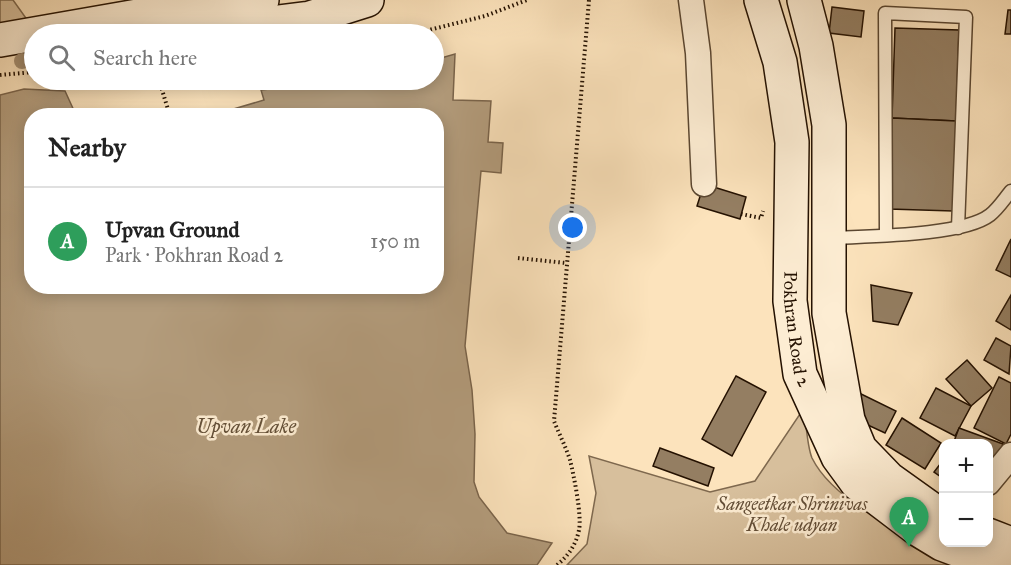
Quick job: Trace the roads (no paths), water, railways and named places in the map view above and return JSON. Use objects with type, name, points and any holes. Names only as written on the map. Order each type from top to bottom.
[{"type":"main road","points":[[151,24],[262,0]]},
{"type":"main road","points":[[263,24],[310,18],[367,0]]},
{"type":"main road","name":"Pokhran Road 2","points":[[761,0],[780,62],[792,142],[790,301],[800,374],[838,457],[857,483],[919,530],[942,544],[998,565]]},
{"type":"main road","name":"Pokhran Road 2","points":[[804,0],[816,46],[829,125],[829,313],[848,420],[860,448],[889,479],[939,511]]},
{"type":"main road","points":[[0,40],[24,37]]},
{"type":"main road","points":[[0,58],[24,55]]},
{"type":"main road","points":[[993,537],[1011,544]]},
{"type":"street","points":[[691,0],[698,53],[704,184]]},
{"type":"street","points":[[993,477],[1011,455]]},
{"type":"lane","points":[[886,234],[885,13],[966,17],[958,228]]},
{"type":"lane","points":[[830,238],[966,226],[990,215],[1011,190]]},
{"type":"water","name":"Upvan Lake","points":[[455,54],[453,100],[491,101],[488,142],[503,143],[501,173],[481,171],[465,346],[472,390],[475,434],[474,482],[479,497],[507,533],[552,543],[537,565],[0,565],[0,95],[24,89],[65,91],[73,108],[24,108],[24,294],[444,294],[444,108],[237,108],[264,100],[261,90],[444,90],[444,57]]},
{"type":"place","name":"Upvan Ground","points":[[909,547]]},
{"type":"park label","name":"Sangeetkar Shrinivas Khale udyan","points":[[792,514]]}]
